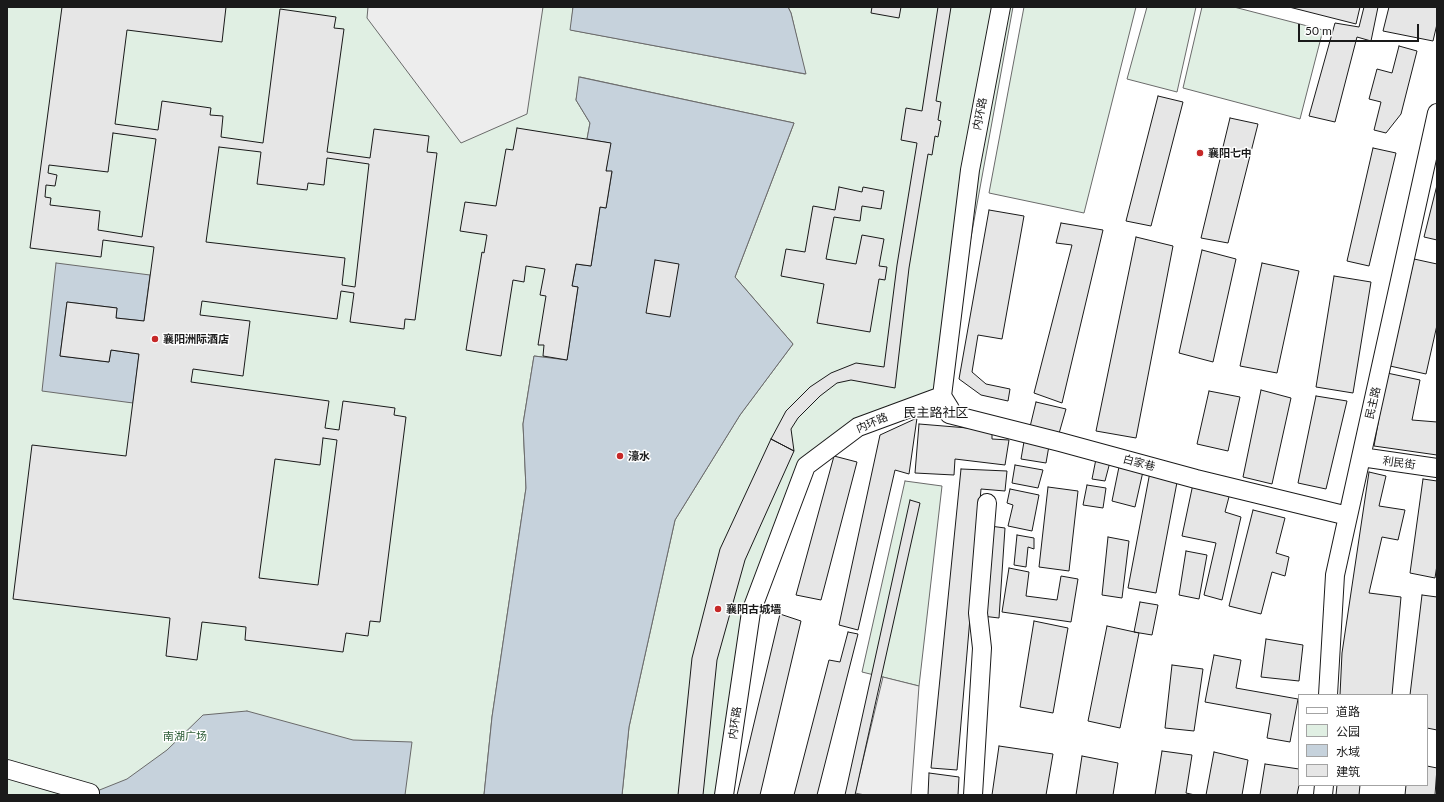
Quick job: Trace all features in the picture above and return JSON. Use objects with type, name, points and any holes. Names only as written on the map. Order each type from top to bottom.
[{"type":"street","name":"内环路","points":[[724,795],[751,612],[806,466],[858,427],[942,396],[970,170],[1001,7]]},
{"type":"street","name":"民主路","points":[[1328,694],[1335,575],[1437,113]]},
{"type":"street","name":"白家巷","points":[[942,396],[950,410],[949,414],[1196,479],[1348,516]]},
{"type":"street","name":"利民街","points":[[1361,457],[1437,468]]},
{"type":"street","points":[[973,795],[982,648],[978,613],[986,504]]},
{"type":"street","points":[[7,770],[90,793],[87,795]]},
{"type":"green space","name":"南湖广场","points":[[7,7],[573,7],[571,30],[805,74],[791,13],[788,7],[1013,7],[942,396],[858,427],[806,466],[751,612],[724,795],[622,795],[629,727],[675,520],[740,415],[793,344],[735,277],[794,123],[580,77],[576,100],[590,123],[587,139],[611,143],[606,170],[612,171],[606,208],[601,207],[591,266],[576,264],[572,286],[578,287],[567,360],[534,356],[523,424],[526,488],[492,717],[484,795],[7,795]]},
{"type":"green space","points":[[1024,7],[1136,7],[1084,213],[989,193]]},
{"type":"green space","points":[[1147,7],[1196,7],[1177,92],[1127,79]]},
{"type":"green space","points":[[1202,7],[1234,7],[1323,30],[1300,119],[1183,88]]},
{"type":"green space","points":[[905,481],[942,486],[919,686],[862,672]]},
{"type":"shaded area","points":[[368,7],[543,7],[527,114],[461,143],[367,18]]},
{"type":"shaded area","points":[[883,677],[919,686],[911,795],[865,795],[855,793]]},
{"type":"water","points":[[573,7],[788,7],[791,13],[806,74],[570,30]]},
{"type":"water","name":"濠水","points":[[579,77],[794,123],[735,277],[793,344],[740,415],[675,520],[629,727],[622,795],[484,795],[492,717],[526,488],[523,424],[534,356],[567,360],[578,287],[572,286],[576,264],[591,266],[600,207],[606,208],[612,172],[606,171],[610,143],[587,139],[590,123],[576,100]]},
{"type":"water","points":[[56,263],[150,275],[144,321],[116,318],[117,308],[67,302],[60,356],[109,362],[111,350],[139,354],[133,403],[42,391]]},
{"type":"water","points":[[247,711],[353,740],[412,742],[405,795],[87,795],[127,779],[167,750],[203,715]]},
{"type":"building","name":"襄阳洲际酒店","points":[[62,7],[226,7],[222,42],[127,30],[115,124],[158,130],[162,101],[211,108],[210,115],[223,116],[221,137],[263,143],[280,9],[336,17],[334,28],[344,29],[327,152],[370,158],[374,129],[429,136],[427,152],[437,153],[415,320],[405,319],[404,329],[350,322],[354,293],[341,291],[337,319],[202,301],[200,315],[250,321],[243,376],[193,369],[191,382],[329,401],[325,428],[339,430],[343,401],[395,408],[394,415],[406,417],[380,622],[370,621],[368,636],[346,633],[343,652],[245,640],[246,627],[202,622],[197,660],[166,656],[170,618],[13,599],[32,445],[126,456],[139,354],[111,350],[109,362],[60,356],[67,302],[117,308],[116,318],[144,321],[154,247],[103,240],[101,257],[30,248]],"holes":[[[113,133],[156,139],[142,237],[98,230],[100,211],[50,205],[51,198],[45,197],[46,185],[55,186],[57,175],[48,173],[49,165],[108,172]],[[219,147],[261,152],[257,184],[307,190],[308,183],[324,185],[327,158],[369,164],[355,287],[342,285],[345,258],[206,242]],[[323,438],[337,440],[318,585],[259,578],[275,459],[320,465]]]},
{"type":"building","points":[[872,7],[901,7],[899,18],[871,13]]},
{"type":"building","points":[[938,7],[951,7],[936,101],[941,102],[938,120],[941,121],[938,137],[935,136],[932,155],[928,154],[909,268],[895,388],[851,380],[837,383],[820,396],[798,418],[791,429],[794,451],[771,439],[786,411],[810,387],[831,373],[856,363],[884,367],[897,265],[917,143],[901,140],[906,108],[922,111]]},
{"type":"building","points":[[1289,7],[1360,7],[1356,24]]},
{"type":"building","points":[[1364,7],[1378,7],[1371,41],[1357,37],[1335,122],[1309,116],[1335,23],[1359,27]]},
{"type":"building","points":[[1389,7],[1437,7],[1437,24],[1433,41],[1383,31]]},
{"type":"building","points":[[1399,46],[1417,51],[1401,114],[1386,133],[1374,130],[1381,102],[1369,99],[1377,69],[1392,73]]},
{"type":"building","points":[[1158,96],[1183,102],[1151,226],[1126,221]]},
{"type":"building","points":[[1230,118],[1258,124],[1228,243],[1201,238]]},
{"type":"building","points":[[517,128],[611,143],[606,171],[612,171],[606,208],[600,207],[591,266],[576,264],[572,286],[578,287],[567,360],[543,356],[544,345],[538,345],[546,296],[540,295],[545,269],[526,266],[524,282],[513,280],[501,356],[466,350],[482,252],[484,253],[487,235],[460,231],[465,202],[496,206],[506,149],[513,150]]},
{"type":"building","points":[[1373,148],[1396,153],[1369,266],[1347,261]]},
{"type":"building","points":[[1437,185],[1437,240],[1424,237]]},
{"type":"building","points":[[839,187],[862,192],[863,187],[884,191],[881,209],[862,206],[860,221],[834,217],[826,259],[856,264],[862,235],[884,239],[879,266],[887,267],[885,280],[879,279],[870,332],[817,323],[824,284],[781,276],[786,249],[805,252],[813,206],[835,210]]},
{"type":"building","points":[[989,210],[1024,216],[1002,339],[978,335],[972,372],[986,384],[1010,389],[1008,401],[981,395],[959,379]]},
{"type":"building","points":[[1061,223],[1103,230],[1062,403],[1034,393],[1072,245],[1056,243]]},
{"type":"building","points":[[1136,237],[1173,246],[1136,438],[1096,431]]},
{"type":"building","points":[[1202,250],[1236,259],[1213,362],[1179,353]]},
{"type":"building","points":[[1414,259],[1437,264],[1437,325],[1426,374],[1390,366]]},
{"type":"building","points":[[655,260],[679,264],[670,317],[646,313]]},
{"type":"building","points":[[1262,263],[1299,271],[1277,373],[1240,366]]},
{"type":"building","points":[[1334,276],[1371,282],[1353,393],[1316,387]]},
{"type":"building","points":[[1387,373],[1420,380],[1412,420],[1437,422],[1437,455],[1374,446]]},
{"type":"building","points":[[1261,390],[1291,398],[1272,484],[1243,477]]},
{"type":"building","points":[[1209,391],[1240,397],[1228,451],[1197,444]]},
{"type":"building","points":[[1316,396],[1347,401],[1326,489],[1298,483]]},
{"type":"building","points":[[1036,402],[1066,409],[1058,437],[1029,431]]},
{"type":"building","points":[[917,418],[909,474],[895,470],[858,630],[839,625],[880,435]]},
{"type":"building","points":[[919,424],[992,430],[992,439],[1009,440],[1005,465],[955,459],[954,475],[915,473]]},
{"type":"building","points":[[1025,436],[1050,440],[1046,463],[1021,459]]},
{"type":"building","name":"襄阳古城墙","points":[[771,439],[794,451],[745,560],[717,660],[703,795],[678,795],[692,658],[720,549]]},
{"type":"building","points":[[834,456],[857,462],[821,600],[796,595]]},
{"type":"building","points":[[1096,459],[1110,462],[1105,481],[1092,479]]},
{"type":"building","points":[[1120,462],[1144,467],[1135,507],[1112,501]]},
{"type":"building","points":[[1015,465],[1043,470],[1038,488],[1012,483]]},
{"type":"building","points":[[961,469],[1007,471],[1005,491],[981,489],[957,770],[931,768]]},
{"type":"building","points":[[1150,472],[1178,477],[1156,593],[1128,588]]},
{"type":"building","points":[[1369,472],[1386,476],[1379,506],[1405,510],[1398,540],[1382,537],[1369,593],[1401,597],[1392,694],[1340,694],[1342,653]]},
{"type":"building","points":[[1423,479],[1437,481],[1437,565],[1435,578],[1410,573]]},
{"type":"building","points":[[1193,484],[1230,493],[1225,512],[1241,517],[1222,600],[1204,595],[1216,543],[1182,536]]},
{"type":"building","points":[[1087,485],[1106,488],[1103,508],[1083,505]]},
{"type":"building","points":[[1048,487],[1078,491],[1069,571],[1039,567]]},
{"type":"building","points":[[1010,489],[1039,495],[1032,531],[1008,526],[1013,505],[1007,503]]},
{"type":"building","points":[[910,500],[920,503],[855,795],[845,795]]},
{"type":"building","points":[[1253,510],[1285,518],[1276,553],[1289,557],[1285,576],[1272,572],[1261,614],[1229,606]]},
{"type":"building","points":[[990,526],[1005,528],[999,618],[982,616]]},
{"type":"building","points":[[1017,535],[1034,538],[1034,549],[1028,547],[1026,567],[1014,565]]},
{"type":"building","points":[[1108,537],[1129,541],[1122,598],[1102,595]]},
{"type":"building","points":[[1186,551],[1207,555],[1199,599],[1179,595]]},
{"type":"building","points":[[1009,568],[1029,572],[1026,596],[1057,600],[1061,576],[1078,579],[1071,622],[1002,612]]},
{"type":"building","points":[[1422,595],[1437,597],[1437,730],[1428,728],[1428,694],[1410,694]]},
{"type":"building","points":[[1140,602],[1158,605],[1152,635],[1134,632]]},
{"type":"building","points":[[780,614],[801,621],[760,795],[737,795]]},
{"type":"building","points":[[1034,621],[1068,628],[1053,713],[1020,707]]},
{"type":"building","points":[[1107,626],[1139,633],[1120,728],[1088,721]]},
{"type":"building","points":[[848,632],[858,634],[817,795],[794,795],[829,660],[840,662]]},
{"type":"building","points":[[1266,639],[1303,645],[1299,681],[1261,677]]},
{"type":"building","points":[[1214,655],[1241,660],[1236,688],[1298,699],[1290,742],[1267,738],[1271,714],[1205,702]]},
{"type":"building","points":[[1172,665],[1203,669],[1194,731],[1165,728]]},
{"type":"building","points":[[999,746],[1053,754],[1046,795],[992,795]]},
{"type":"building","points":[[1162,751],[1192,755],[1186,793],[1195,795],[1155,795]]},
{"type":"building","points":[[1214,752],[1248,760],[1242,795],[1206,795]]},
{"type":"building","points":[[1082,756],[1118,763],[1113,795],[1076,795]]},
{"type":"building","points":[[1265,764],[1298,769],[1299,786],[1297,795],[1260,795]]},
{"type":"building","points":[[1428,766],[1437,768],[1435,795],[1405,795],[1406,786],[1428,786]]},
{"type":"building","points":[[929,773],[959,777],[958,795],[928,795]]},
{"type":"building","points":[[1337,786],[1360,786],[1359,795],[1336,795]]},
{"type":"place","name":"襄阳七中","points":[[1200,153]]},
{"type":"place","name":"襄阳洲际酒店","points":[[155,339]]},
{"type":"place","name":"濠水","points":[[620,456]]},
{"type":"place","name":"襄阳古城墙","points":[[718,609]]},
{"type":"district","name":"民主路社区","points":[[936,413]]}]
